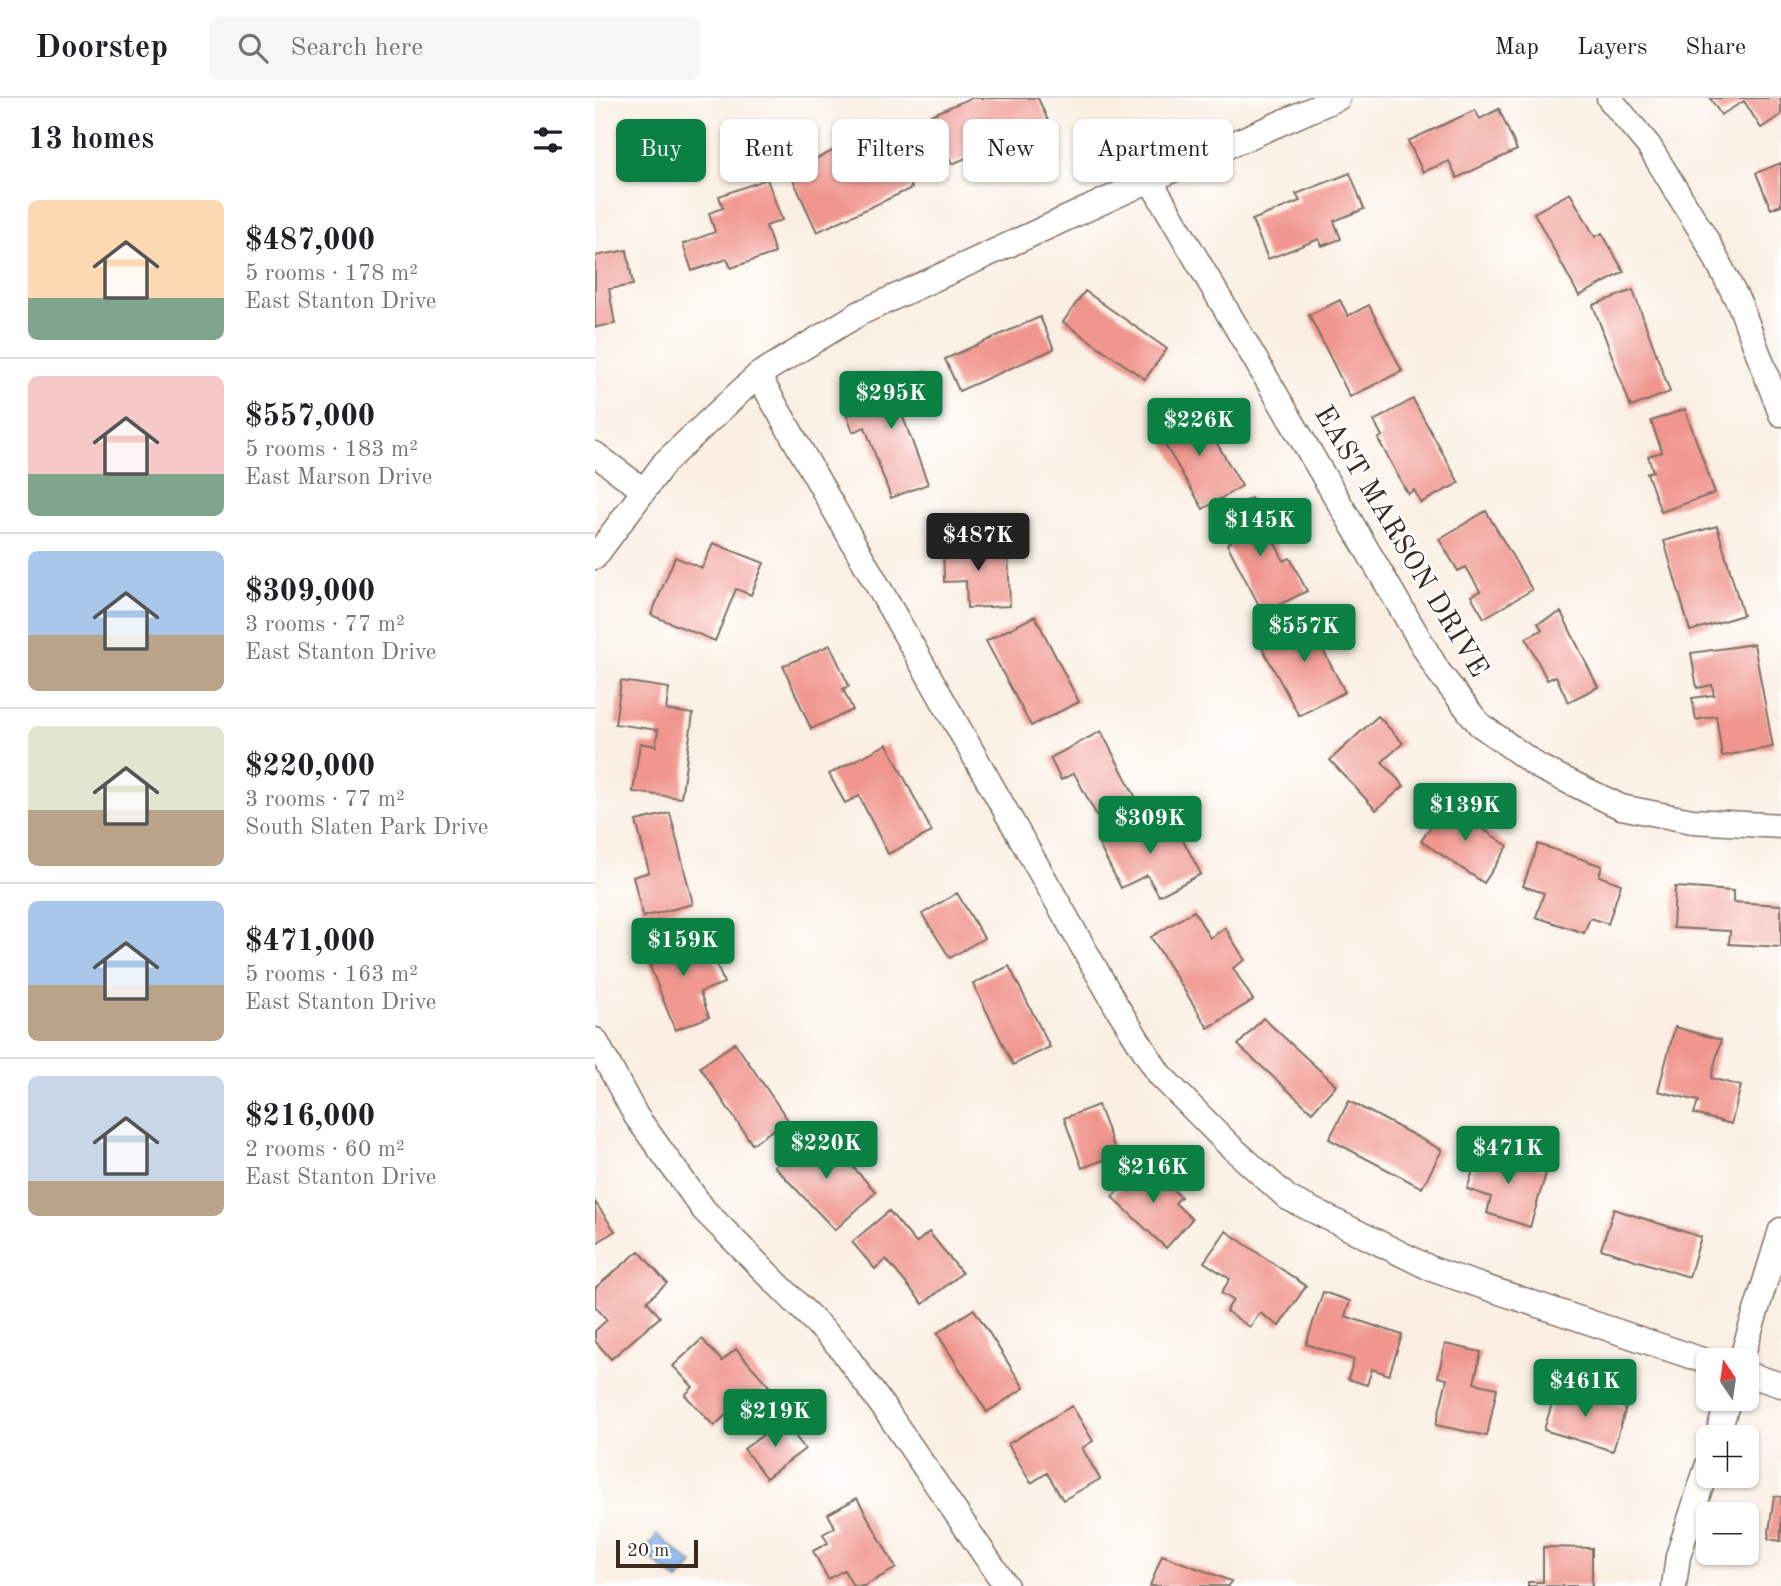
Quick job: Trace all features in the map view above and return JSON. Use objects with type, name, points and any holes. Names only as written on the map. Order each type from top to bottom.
[{"type":"street","points":[[1233,144],[1338,98]]},
{"type":"street","points":[[1609,98],[1649,146],[1706,239],[1740,305],[1781,414]]},
{"type":"street","points":[[595,557],[664,462],[758,375],[860,313],[1146,182]]},
{"type":"street","name":"EAST MARSON DRIVE","points":[[1151,182],[1438,671],[1479,724],[1539,767],[1621,807],[1692,821],[1781,826]]},
{"type":"street","points":[[758,375],[1110,995],[1159,1074],[1229,1145],[1288,1198],[1434,1270],[1696,1358]]},
{"type":"street","points":[[595,454],[643,491]]},
{"type":"street","points":[[595,1040],[636,1116],[704,1210],[840,1347],[1006,1586]]},
{"type":"street","points":[[1745,1348],[1781,1230]]},
{"type":"street","points":[[1759,1378],[1781,1385]]},
{"type":"street","points":[[1674,1586],[1678,1556],[1700,1488]]},
{"type":"water","points":[[657,1535],[693,1564],[678,1581],[643,1552]]},
{"type":"building","points":[[971,98],[1038,98],[1047,119],[963,119],[963,159],[952,164],[949,157],[949,119],[933,119],[931,115]]},
{"type":"building","points":[[1710,98],[1781,98],[1781,115],[1761,128],[1744,101],[1721,115]]},
{"type":"building","points":[[1499,109],[1517,150],[1457,178],[1449,161],[1423,172],[1408,141],[1475,110],[1480,119]]},
{"type":"building","points":[[832,151],[832,182],[909,182],[912,188],[817,232],[794,182],[818,182],[818,158]]},
{"type":"building","points":[[1781,163],[1781,205],[1771,209],[1756,173]]},
{"type":"building","points":[[1350,173],[1364,209],[1334,221],[1341,239],[1322,246],[1319,239],[1268,259],[1252,220],[1300,201],[1296,194]]},
{"type":"building","points":[[759,182],[768,182],[782,220],[766,226],[775,253],[731,268],[727,259],[692,271],[683,244],[715,232],[709,213],[723,208],[719,196]]},
{"type":"building","points":[[1570,193],[1595,237],[1602,233],[1624,272],[1579,296],[1534,213]]},
{"type":"building","points":[[627,250],[633,285],[609,289],[615,324],[595,327],[595,256]]},
{"type":"building","points":[[1633,290],[1670,392],[1631,407],[1593,305]]},
{"type":"building","points":[[1085,291],[1167,349],[1145,379],[1063,322]]},
{"type":"building","points":[[1340,300],[1348,316],[1369,305],[1402,371],[1350,397],[1309,315]]},
{"type":"building","points":[[1040,317],[1054,349],[959,391],[945,359]]},
{"type":"building","points":[[921,373],[930,397],[900,409],[928,484],[891,498],[865,427],[853,432],[842,402]]},
{"type":"building","points":[[1413,399],[1459,483],[1421,503],[1414,490],[1408,494],[1378,439],[1382,436],[1374,421]]},
{"type":"building","points":[[1196,408],[1242,486],[1203,509],[1157,431]]},
{"type":"building","points":[[1685,409],[1715,493],[1661,512],[1647,473],[1653,471],[1648,456],[1662,452],[1651,421]]},
{"type":"building","points":[[1251,498],[1284,561],[1290,558],[1307,591],[1263,613],[1227,544],[1231,542],[1218,516]]},
{"type":"building","points":[[1486,511],[1532,590],[1484,618],[1471,596],[1480,591],[1466,567],[1458,571],[1439,539]]},
{"type":"building","points":[[1717,526],[1743,615],[1690,631],[1664,541]]},
{"type":"building","points":[[976,539],[977,551],[1008,550],[1010,606],[967,608],[966,581],[944,582],[943,540]]},
{"type":"building","points":[[713,543],[764,563],[751,595],[736,589],[715,641],[651,615],[675,557],[702,568]]},
{"type":"building","points":[[1561,612],[1598,687],[1568,702],[1556,676],[1547,680],[1526,638],[1542,630],[1538,623]]},
{"type":"building","points":[[1318,613],[1334,644],[1323,650],[1345,692],[1299,716],[1260,644]]},
{"type":"building","points":[[1035,616],[1079,702],[1031,726],[986,641]]},
{"type":"building","points":[[1754,644],[1773,747],[1722,756],[1716,716],[1696,720],[1692,698],[1714,695],[1712,685],[1697,688],[1691,653]]},
{"type":"building","points":[[830,645],[849,686],[843,689],[853,710],[811,729],[783,666]]},
{"type":"building","points":[[621,681],[669,688],[666,710],[693,714],[681,798],[633,792],[640,743],[656,746],[658,730],[615,724]]},
{"type":"building","points":[[1378,716],[1403,743],[1382,762],[1404,786],[1376,810],[1330,760]]},
{"type":"building","points":[[1101,731],[1135,796],[1097,816],[1074,773],[1061,780],[1050,758]]},
{"type":"building","points":[[887,744],[932,832],[888,854],[859,796],[845,803],[829,774]]},
{"type":"building","points":[[1446,804],[1508,846],[1484,883],[1421,841]]},
{"type":"building","points":[[670,813],[693,904],[643,917],[633,877],[649,872],[636,821]]},
{"type":"building","points":[[1169,814],[1201,874],[1159,896],[1147,875],[1121,888],[1097,841],[1129,824],[1133,833]]},
{"type":"building","points":[[1538,844],[1602,866],[1599,876],[1621,884],[1608,924],[1590,918],[1584,933],[1536,917],[1544,893],[1523,886]]},
{"type":"building","points":[[1675,887],[1733,891],[1733,902],[1781,905],[1781,947],[1729,944],[1730,931],[1673,928]]},
{"type":"building","points":[[957,893],[984,938],[950,958],[922,914]]},
{"type":"building","points":[[1194,911],[1210,938],[1225,928],[1245,960],[1233,968],[1253,1000],[1208,1028],[1151,937]]},
{"type":"building","points":[[686,931],[695,954],[710,948],[724,983],[700,992],[709,1017],[675,1030],[643,948]]},
{"type":"building","points":[[1009,966],[1050,1047],[1013,1065],[973,984]]},
{"type":"building","points":[[1263,1018],[1336,1085],[1312,1112],[1238,1045]]},
{"type":"building","points":[[1675,1027],[1721,1040],[1711,1078],[1741,1086],[1731,1124],[1694,1114],[1698,1101],[1658,1091]]},
{"type":"building","points":[[735,1043],[788,1120],[752,1144],[700,1067]]},
{"type":"building","points":[[1349,1101],[1442,1150],[1422,1188],[1329,1139]]},
{"type":"building","points":[[1098,1105],[1117,1155],[1082,1168],[1064,1118]]},
{"type":"building","points":[[822,1134],[876,1192],[835,1230],[774,1166],[799,1144],[805,1150]]},
{"type":"building","points":[[1480,1149],[1547,1170],[1530,1227],[1487,1213],[1491,1197],[1467,1189]]},
{"type":"building","points":[[1143,1163],[1181,1197],[1175,1203],[1192,1219],[1166,1248],[1112,1197]]},
{"type":"building","points":[[595,1202],[615,1231],[595,1244]]},
{"type":"building","points":[[1614,1209],[1701,1237],[1689,1277],[1601,1249]]},
{"type":"building","points":[[889,1211],[916,1243],[929,1232],[962,1273],[923,1304],[886,1259],[875,1269],[852,1242]]},
{"type":"building","points":[[1226,1231],[1306,1286],[1279,1326],[1260,1313],[1250,1327],[1226,1311],[1233,1300],[1221,1293],[1230,1279],[1204,1262]]},
{"type":"building","points":[[639,1251],[667,1283],[647,1301],[660,1317],[611,1359],[595,1341],[595,1331],[607,1320],[595,1306],[595,1288]]},
{"type":"building","points":[[1323,1292],[1350,1301],[1345,1316],[1402,1335],[1389,1375],[1372,1369],[1367,1385],[1348,1379],[1354,1360],[1306,1344]]},
{"type":"building","points":[[974,1309],[1024,1388],[987,1412],[937,1333]]},
{"type":"building","points":[[702,1339],[722,1361],[736,1349],[769,1386],[745,1408],[740,1402],[714,1426],[685,1395],[693,1387],[673,1366]]},
{"type":"building","points":[[1445,1344],[1481,1352],[1474,1383],[1497,1388],[1487,1436],[1436,1425],[1447,1379],[1438,1377]]},
{"type":"building","points":[[1557,1387],[1626,1408],[1613,1451],[1544,1430]]},
{"type":"building","points":[[1072,1406],[1093,1441],[1082,1448],[1100,1479],[1063,1500],[1047,1473],[1031,1483],[1008,1444]]},
{"type":"building","points":[[783,1420],[805,1449],[766,1478],[744,1449]]},
{"type":"building","points":[[1774,1496],[1781,1497],[1781,1541],[1768,1539]]},
{"type":"building","points":[[857,1498],[896,1568],[864,1586],[853,1586],[844,1570],[828,1579],[813,1551],[828,1543],[823,1534],[835,1527],[828,1514]]},
{"type":"building","points":[[1543,1547],[1592,1548],[1592,1586],[1528,1586],[1528,1582],[1543,1582]]},
{"type":"building","points":[[1162,1555],[1231,1581],[1229,1586],[1150,1586]]}]
